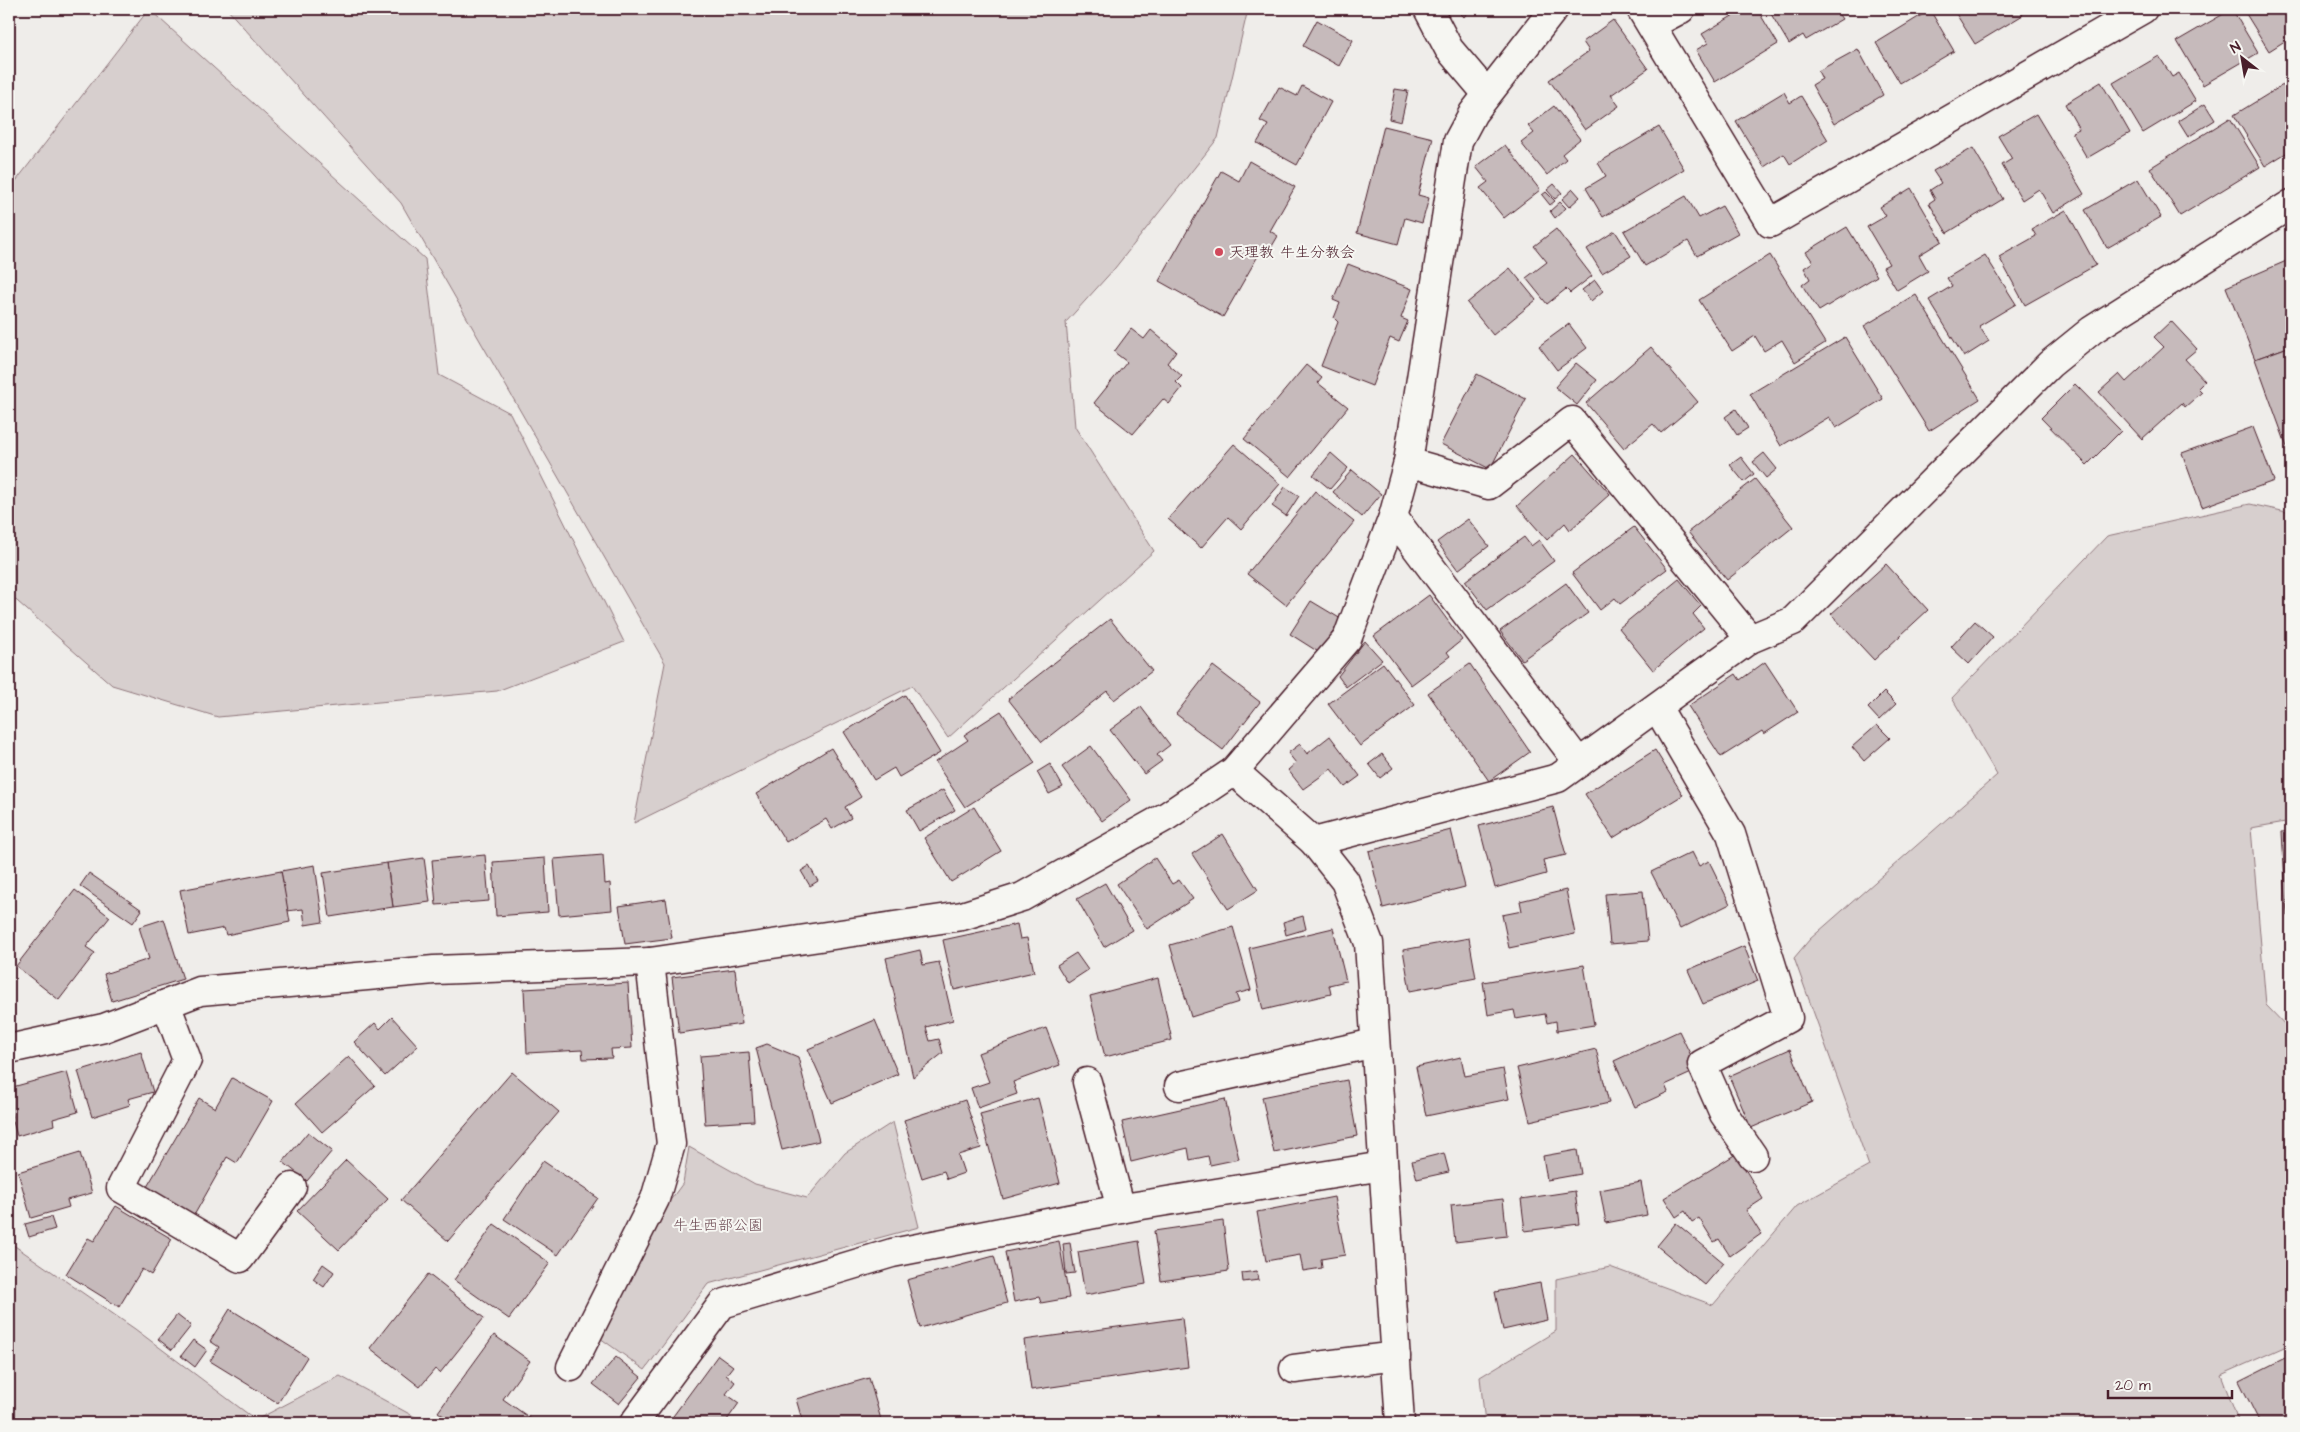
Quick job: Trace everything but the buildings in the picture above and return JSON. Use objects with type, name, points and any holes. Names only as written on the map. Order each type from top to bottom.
[{"type":"street","points":[[1428,9],[1449,49],[1487,94]]},
{"type":"street","points":[[9,1049],[104,1028],[200,991],[434,970],[650,962],[952,918],[1022,897],[1167,816],[1234,770],[1347,639],[1393,517],[1408,462],[1458,141],[1473,113],[1554,9]]},
{"type":"street","points":[[1681,9],[1646,17],[1770,223],[2143,9]]},
{"type":"street","points":[[1314,842],[1558,778],[1750,639],[1793,621],[2050,364],[2092,330],[2291,204]]},
{"type":"street","points":[[1408,462],[1489,485],[1572,421],[1750,639]]},
{"type":"street","points":[[1393,517],[1579,763]]},
{"type":"street","points":[[1657,707],[1731,834],[1788,1018],[1702,1064],[1724,1114],[1753,1156]]},
{"type":"street","points":[[1234,770],[1314,842],[1345,881],[1369,943],[1400,1423]]},
{"type":"street","points":[[571,1367],[655,1199],[671,1144],[650,962]]},
{"type":"street","points":[[166,1004],[187,1060],[121,1188],[240,1258],[292,1187]]},
{"type":"street","points":[[1179,1086],[1375,1043]]},
{"type":"street","points":[[1087,1082],[1121,1209]]},
{"type":"street","points":[[634,1423],[722,1304],[892,1253],[1121,1209],[1383,1166]]},
{"type":"street","points":[[1294,1368],[1396,1356]]},
{"type":"green space","points":[[149,9],[425,259],[439,375],[510,413],[624,642],[497,691],[218,717],[112,685],[9,594],[9,190]]},
{"type":"green space","points":[[227,9],[1248,9],[1218,138],[1115,268],[1066,322],[1075,427],[1154,551],[948,738],[912,686],[634,823],[665,663],[401,203]]},
{"type":"green space","points":[[2250,504],[2291,513],[2291,821],[2251,828],[2266,1005],[2291,1031],[2291,1344],[2221,1375],[2239,1423],[1485,1423],[1480,1377],[1556,1331],[1556,1279],[1610,1267],[1713,1305],[1797,1206],[1869,1166],[1794,958],[1810,939],[1997,775],[1952,698],[2107,536]]},
{"type":"green space","name":"牛生西部公園","points":[[893,1122],[919,1227],[708,1284],[645,1370],[600,1338],[666,1206],[683,1183],[689,1147],[755,1184],[807,1198],[845,1153]]},
{"type":"green space","points":[[9,1242],[135,1329],[256,1420],[340,1376],[426,1423],[9,1423]]},
{"type":"place","name":"天理教 牛生分教会","points":[[1219,252]]}]
